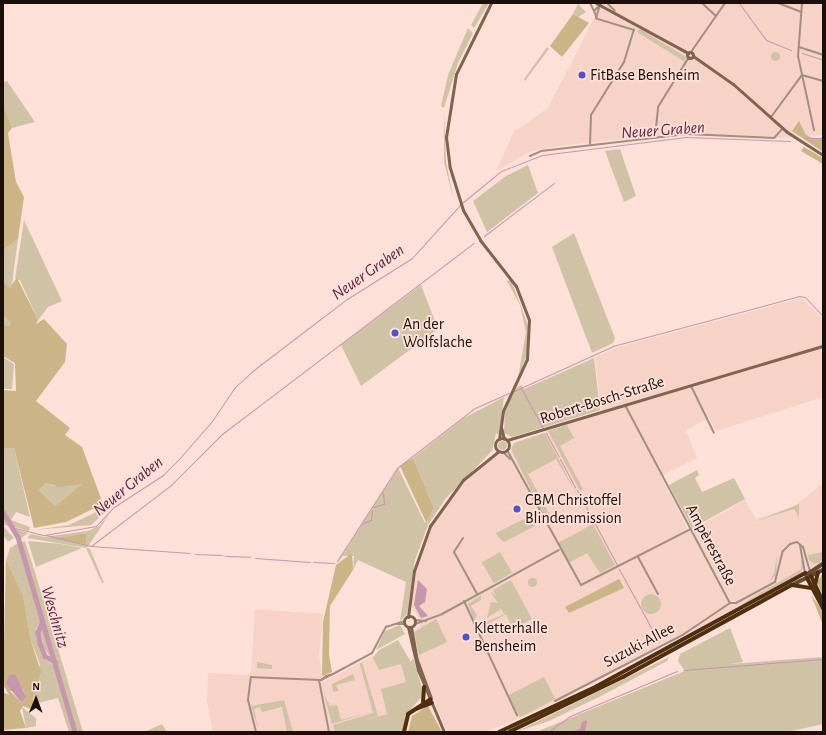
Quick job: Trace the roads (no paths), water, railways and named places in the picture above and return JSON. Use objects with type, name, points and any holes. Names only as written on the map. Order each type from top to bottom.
[{"type":"highway","points":[[814,588],[821,571]]},
{"type":"highway","points":[[499,732],[597,686],[808,574],[823,608]]},
{"type":"highway","points":[[509,732],[623,678],[792,585],[814,588],[823,602]]},
{"type":"highway","points":[[422,702],[424,687]]},
{"type":"highway","points":[[405,732],[408,714],[422,702],[432,701]]},
{"type":"highway","points":[[405,732],[407,720],[414,711],[432,701]]},
{"type":"main road","points":[[792,585],[823,564]]},
{"type":"main road","points":[[808,574],[821,571]]},
{"type":"street","points":[[491,3],[464,53],[450,100],[447,149],[458,198],[463,210],[480,240],[512,279],[526,310],[529,352],[509,396],[501,424],[503,440],[509,445],[505,451]]},
{"type":"street","points":[[590,3],[596,19]]},
{"type":"street","points":[[596,3],[615,11],[690,55],[734,84],[783,128],[823,155]]},
{"type":"street","points":[[607,3],[615,11]]},
{"type":"street","points":[[702,3],[716,16]]},
{"type":"street","points":[[655,137],[658,106],[725,3]]},
{"type":"street","points":[[778,3],[801,12]]},
{"type":"street","points":[[802,3],[799,47],[802,75],[814,130]]},
{"type":"street","points":[[594,11],[601,4]]},
{"type":"street","points":[[596,19],[601,4]]},
{"type":"street","points":[[590,144],[592,115],[624,62],[634,30],[596,19]]},
{"type":"street","points":[[799,47],[823,55]]},
{"type":"street","points":[[771,117],[802,75]]},
{"type":"street","points":[[802,75],[823,81]]},
{"type":"street","points":[[530,156],[590,144],[687,134],[774,138],[783,128]]},
{"type":"street","name":"Robert-Bosch-Straße","points":[[503,440],[521,438],[625,405],[823,346]]},
{"type":"street","points":[[691,386],[714,434]]},
{"type":"street","name":"Ampèrestraße","points":[[625,405],[730,603],[736,603],[775,582],[784,549],[800,543]]},
{"type":"street","name":"Robert-Bosch-Straße","points":[[509,445],[521,438]]},
{"type":"street","points":[[488,458],[503,440]]},
{"type":"street","points":[[496,447],[499,451]]},
{"type":"street","points":[[404,623],[410,617],[410,602],[416,562],[430,526],[455,488],[488,458],[499,451],[505,451]]},
{"type":"street","points":[[505,451],[559,550],[581,585],[691,529]]},
{"type":"street","points":[[463,538],[454,552],[477,594]]},
{"type":"street","points":[[800,543],[808,574]]},
{"type":"street","points":[[800,543],[808,574]]},
{"type":"street","points":[[256,732],[248,700],[251,677],[320,680],[372,653],[384,630],[396,623],[404,623],[411,626],[427,621],[559,550]]},
{"type":"street","points":[[638,557],[658,594]]},
{"type":"street","points":[[464,601],[517,716]]},
{"type":"street","name":"Suzuki-Allee","points":[[555,701],[684,634],[730,603]]},
{"type":"street","points":[[410,617],[415,620],[427,621]]},
{"type":"street","points":[[415,620],[411,626],[417,660],[444,732]]},
{"type":"street","points":[[411,626],[424,687],[432,701]]},
{"type":"street","points":[[320,680],[329,732]]},
{"type":"waterway","points":[[739,3],[766,40],[791,50]]},
{"type":"waterway","points":[[802,53],[823,60]]},
{"type":"waterway","name":"Neuer Graben","points":[[462,203],[501,171],[542,155],[686,137],[790,141]]},
{"type":"waterway","name":"Neuer Graben","points":[[805,138],[823,138]]},
{"type":"waterway","points":[[484,236],[554,183]]},
{"type":"waterway","name":"Neuer Graben","points":[[11,527],[44,535],[96,526],[114,507],[163,475],[212,421],[235,387],[255,369],[347,299],[412,258],[460,205]]},
{"type":"waterway","points":[[91,546],[171,485],[222,434],[474,243]]},
{"type":"waterway","points":[[514,391],[613,346],[799,296],[805,297],[823,316]]},
{"type":"waterway","points":[[521,388],[543,428]]},
{"type":"waterway","points":[[337,561],[397,468],[475,408],[509,393]]},
{"type":"waterway","points":[[546,433],[559,457]]},
{"type":"waterway","points":[[560,459],[575,487]]},
{"type":"waterway","points":[[577,490],[617,565]]},
{"type":"waterway","points":[[374,507],[384,504],[383,492]]},
{"type":"waterway","points":[[363,523],[371,520],[372,510]]},
{"type":"waterway","name":"Weschnitz","points":[[3,512],[18,537],[75,732]]},
{"type":"waterway","points":[[46,535],[91,546],[190,553]]},
{"type":"waterway","points":[[195,554],[222,555]]},
{"type":"waterway","points":[[225,556],[250,557]]},
{"type":"waterway","points":[[255,558],[310,562]]},
{"type":"waterway","points":[[313,562],[334,563]]},
{"type":"waterway","points":[[619,569],[659,642]]},
{"type":"waterway","points":[[43,621],[38,632],[40,643],[45,656],[55,662]]},
{"type":"waterway","points":[[683,670],[823,659]]},
{"type":"waterway","points":[[548,732],[570,716],[677,671]]},
{"type":"place","name":"FitBase Bensheim","points":[[582,75]]},
{"type":"place","name":"An der Wolfslache","points":[[395,333]]},
{"type":"place","name":"CBM Christoffel Blindenmission","points":[[517,509]]},
{"type":"place","name":"Kletterhalle Bensheim","points":[[466,637]]}]
